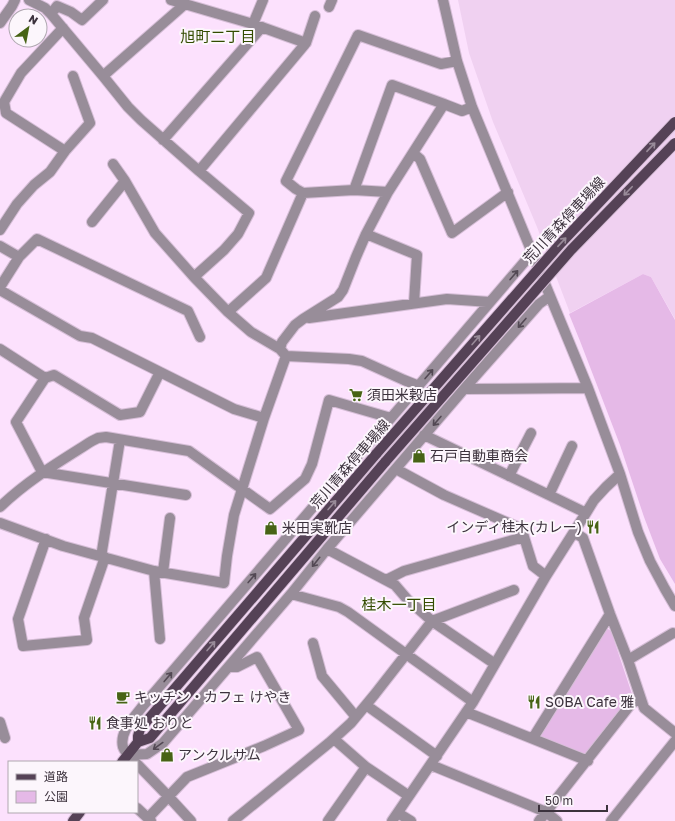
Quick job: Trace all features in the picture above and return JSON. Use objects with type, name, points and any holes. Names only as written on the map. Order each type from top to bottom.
[{"type":"main road","name":"荒川青森停車場線","points":[[131,761],[138,742],[140,729],[377,453],[561,243],[675,122]]},
{"type":"main road","name":"荒川青森停車場線","points":[[138,742],[150,738],[386,461],[571,250],[675,143]]},
{"type":"main road","points":[[73,821],[79,813]]},
{"type":"street","points":[[0,23],[15,0]]},
{"type":"street","points":[[29,0],[45,8],[51,14],[128,107],[163,140],[249,212],[238,234],[224,250],[194,277]]},
{"type":"street","points":[[51,14],[57,6],[71,12],[82,20],[103,0]]},
{"type":"street","points":[[171,0],[185,4],[206,5],[306,43]]},
{"type":"street","points":[[163,140],[257,25],[263,0]]},
{"type":"street","points":[[443,0],[456,61],[472,107],[588,388],[620,474],[638,532],[650,561],[675,606]]},
{"type":"street","points":[[103,76],[185,4]]},
{"type":"street","points":[[199,171],[306,43],[315,16]]},
{"type":"street","points":[[63,28],[21,73],[4,102],[6,114],[65,151]]},
{"type":"street","points":[[388,192],[354,190],[304,192],[296,189],[286,181],[358,35],[441,64],[456,61]]},
{"type":"street","points":[[0,230],[17,204],[34,185],[50,172],[65,151],[90,122],[73,76]]},
{"type":"street","points":[[354,190],[392,85],[462,110],[472,107]]},
{"type":"street","points":[[0,523],[63,546],[158,572],[224,583],[234,515],[283,352],[282,342],[291,330],[303,319],[338,297],[343,290],[366,234],[388,192],[444,104]]},
{"type":"street","points":[[413,153],[420,159],[452,233],[508,192]]},
{"type":"street","points":[[113,164],[125,181],[155,233],[194,277],[228,312],[251,332],[283,352],[362,361],[418,386]]},
{"type":"street","points":[[92,222],[125,181]]},
{"type":"street","points":[[228,312],[266,278],[304,192]]},
{"type":"street","points":[[366,234],[417,255],[414,303]]},
{"type":"street","points":[[0,287],[18,256],[37,239],[188,311],[200,338]]},
{"type":"street","points":[[0,246],[18,256]]},
{"type":"street","points":[[532,253],[142,707],[126,728],[122,738],[123,747],[131,761],[147,754],[163,743],[291,594],[327,548],[396,468],[539,304],[550,296]]},
{"type":"street","points":[[0,290],[80,336],[92,338],[234,409],[264,418]]},
{"type":"street","points":[[303,319],[447,299],[490,302]]},
{"type":"street","points":[[0,349],[45,378]]},
{"type":"street","points":[[42,472],[16,422],[45,378],[54,375],[120,415],[140,412],[160,372]]},
{"type":"street","points":[[464,390],[588,388]]},
{"type":"street","points":[[0,507],[42,472],[92,441],[98,438],[106,437],[190,450],[270,509],[305,479],[312,464],[329,400],[391,418]]},
{"type":"street","points":[[509,476],[531,433]]},
{"type":"street","points":[[424,436],[586,513]]},
{"type":"street","points":[[46,539],[18,619],[24,646],[87,640],[84,618],[103,557],[120,440]]},
{"type":"street","points":[[549,495],[572,446]]},
{"type":"street","points":[[396,468],[444,495],[522,529],[533,566],[546,576]]},
{"type":"street","points":[[42,472],[186,495]]},
{"type":"street","points":[[411,821],[395,817],[473,702],[546,576],[586,513],[606,487],[620,474]]},
{"type":"street","points":[[160,639],[158,572],[170,518]]},
{"type":"street","points":[[574,532],[583,538],[644,708],[675,733]]},
{"type":"street","points":[[386,580],[404,571],[524,537]]},
{"type":"street","points":[[327,548],[395,585],[407,599],[432,621],[495,664]]},
{"type":"street","points":[[233,821],[307,762],[334,739],[356,717],[432,621],[514,590]]},
{"type":"street","points":[[291,594],[339,607],[348,612],[473,702]]},
{"type":"street","points":[[533,738],[610,614]]},
{"type":"street","points":[[628,660],[673,633]]},
{"type":"street","points":[[313,643],[322,676],[356,717]]},
{"type":"street","points":[[138,809],[150,819],[168,796],[187,777],[264,746],[299,730],[257,658],[237,667],[229,667]]},
{"type":"street","points":[[540,821],[631,704],[640,698]]},
{"type":"street","points":[[366,705],[437,756]]},
{"type":"street","points":[[466,712],[588,761]]},
{"type":"street","points":[[0,722],[5,738]]},
{"type":"street","points":[[334,739],[366,767],[409,796]]},
{"type":"street","points":[[611,821],[675,741]]},
{"type":"street","points":[[431,765],[546,812],[557,821]]},
{"type":"street","points":[[328,821],[366,767]]},
{"type":"street","points":[[138,768],[192,821]]},
{"type":"shaded area","points":[[458,0],[675,0],[675,319],[651,277],[643,274],[570,313],[537,227],[493,122],[469,53]]},
{"type":"green space","points":[[643,274],[651,277],[675,320],[675,584],[660,559],[620,445],[569,314]]},
{"type":"green space","points":[[608,629],[611,631],[632,694],[588,753],[583,754],[541,737],[540,734],[605,630]]},
{"type":"place","name":"須田米穀店","points":[[356,395]]},
{"type":"place","name":"石戸自動車商会","points":[[419,456]]},
{"type":"place","name":"インディ桂木(カレー)","points":[[593,527]]},
{"type":"place","name":"米田実靴店","points":[[271,528]]},
{"type":"place","name":"キッチン・カフェ けやき","points":[[123,697]]},
{"type":"place","name":"SOBA Cafe 雅","points":[[534,702]]},
{"type":"place","name":"食事処 おりと","points":[[95,723]]},
{"type":"place","name":"アンクルサム","points":[[167,755]]},
{"type":"district","name":"旭町二丁目","points":[[218,37]]},
{"type":"district","name":"桂木一丁目","points":[[399,605]]}]
